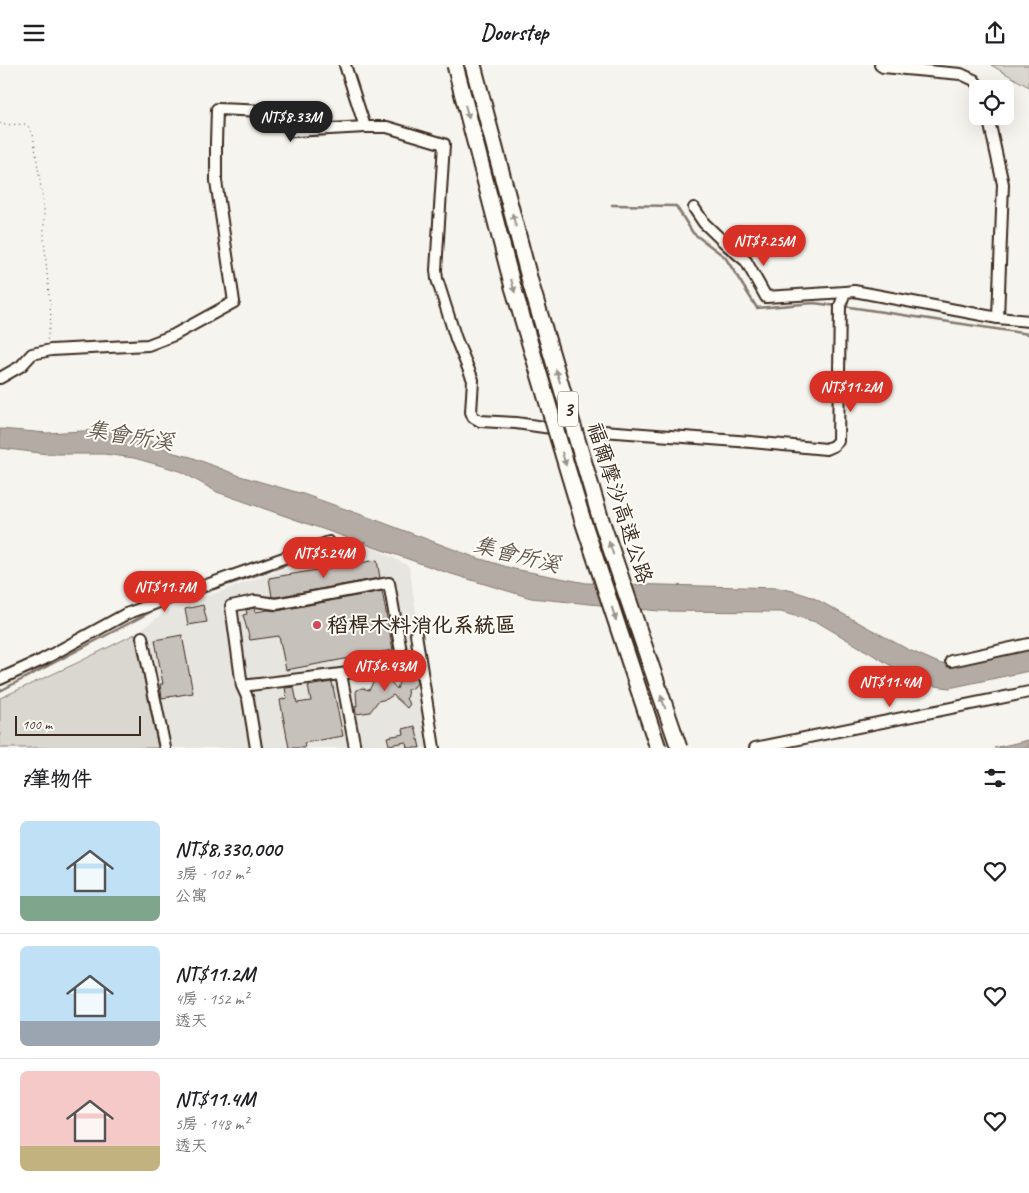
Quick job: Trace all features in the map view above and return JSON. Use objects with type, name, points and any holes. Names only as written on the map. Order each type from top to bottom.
[{"type":"highway","name":"福爾摩沙高速公路","points":[[455,65],[513,287],[583,521],[658,748]]},
{"type":"highway","name":"福爾摩沙高速公路","points":[[473,65],[531,285],[600,517],[679,748]]},
{"type":"street","points":[[345,65],[365,127]]},
{"type":"street","points":[[880,65],[883,67],[961,74],[974,80]]},
{"type":"street","points":[[0,378],[21,366],[32,354],[46,351],[148,345],[174,335],[234,302],[216,181],[217,109],[265,111],[284,116],[294,131],[387,127],[444,144],[436,270],[437,279],[456,339],[474,380],[471,412],[473,417],[480,421],[516,423],[558,429]]},
{"type":"street","points":[[990,125],[1003,184],[998,318]]},
{"type":"street","points":[[694,208],[704,223],[746,261],[766,297],[854,291],[998,318],[1029,321]]},
{"type":"street","points":[[603,431],[826,449],[833,446],[838,441],[840,306],[845,292]]},
{"type":"street","points":[[0,679],[42,660],[126,614],[329,542]]},
{"type":"street","points":[[242,686],[341,674],[404,663],[388,583],[276,604],[255,601],[231,606],[242,686],[248,699],[256,748]]},
{"type":"street","points":[[416,634],[434,748]]},
{"type":"street","points":[[142,637],[165,748]]},
{"type":"street","points":[[951,661],[1029,644]]},
{"type":"street","points":[[341,674],[355,748]]},
{"type":"street","points":[[755,748],[1029,692]]},
{"type":"path","points":[[0,123],[2,125],[25,124],[33,134],[44,208],[44,239],[51,317],[46,351]]},
{"type":"shaded area","points":[[991,65],[1029,65],[1029,87]]},
{"type":"shaded area","points":[[370,546],[409,566],[437,748],[158,748],[135,634],[165,612],[204,597],[285,569]]},
{"type":"shaded area","points":[[135,634],[158,748],[0,748],[0,698]]},
{"type":"water","name":"集會所溪","points":[[0,429],[47,433],[126,429],[174,453],[191,457],[240,476],[303,494],[474,557],[514,569],[586,583],[779,588],[812,597],[907,649],[941,664],[1029,647],[1029,671],[949,688],[922,684],[819,623],[781,612],[659,611],[531,598],[445,572],[217,492],[180,471],[134,458],[104,454],[48,454],[0,448]]},
{"type":"water","points":[[1029,740],[1029,748],[994,748]]},
{"type":"building","points":[[377,560],[380,578],[272,597],[269,578]]},
{"type":"building","name":"稻桿木料消化系統區","points":[[382,591],[393,650],[286,670],[279,636],[250,640],[243,615],[247,614],[246,610],[254,608],[255,612],[277,611]]},
{"type":"building","points":[[203,605],[207,622],[188,625],[185,609]]},
{"type":"building","points":[[182,635],[193,693],[162,698],[160,684],[163,684],[155,640]]},
{"type":"building","points":[[407,671],[415,674],[417,683],[414,687],[407,690],[408,696],[406,699],[410,704],[407,708],[393,695],[378,701],[370,712],[356,714],[357,690],[362,688],[369,690],[374,681],[381,678],[389,680],[397,689],[402,674]]},
{"type":"building","points":[[332,682],[343,736],[304,743],[305,748],[289,748],[280,700],[287,698],[285,688],[294,687],[297,703],[311,701],[308,686]]},
{"type":"building","points":[[415,726],[420,748],[407,748],[406,742],[389,745],[387,737],[404,734],[403,729]]},
{"type":"waterway","points":[[612,205],[676,206],[693,233],[725,257],[757,308],[814,303],[837,306]]},
{"type":"waterway","points":[[843,306],[1029,334]]},
{"type":"waterway","points":[[0,691],[162,606],[348,545],[365,542]]},
{"type":"tunnel","points":[[558,429],[603,431]]},
{"type":"place","name":"稻桿木料消化系統區","points":[[317,625]]}]
